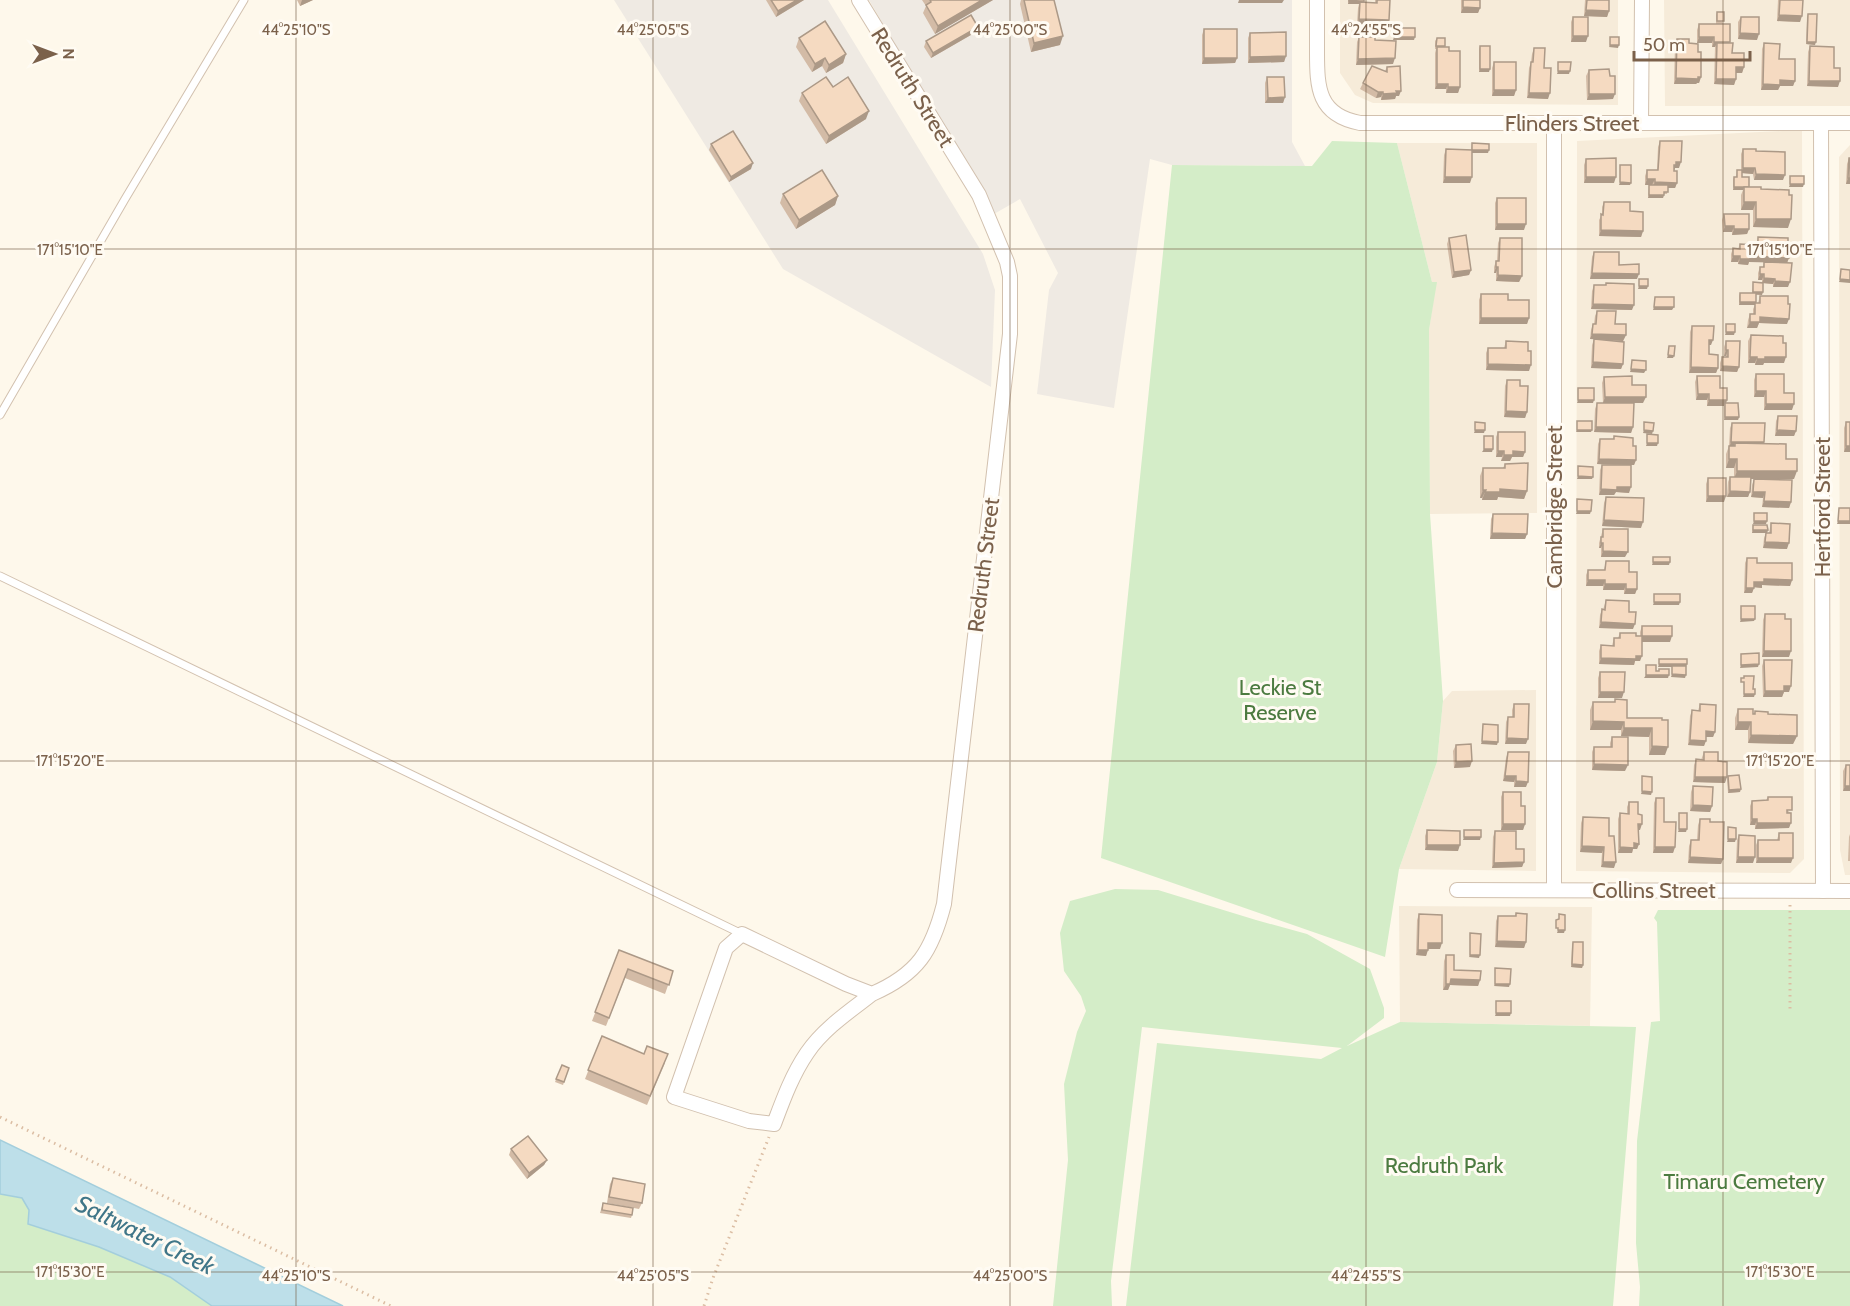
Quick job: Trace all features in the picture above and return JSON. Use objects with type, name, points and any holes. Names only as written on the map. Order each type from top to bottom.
[{"type":"street","name":"Redruth Street","points":[[774,1124],[791,1079],[808,1051],[838,1021],[872,994],[893,985],[908,974],[921,959],[935,933],[944,904],[1010,334],[1010,276],[1007,262],[979,195],[859,0]]},
{"type":"street","name":"Flinders Street","points":[[1317,0],[1317,81],[1323,99],[1331,110],[1342,118],[1360,123],[1850,123]]},
{"type":"street","points":[[1641,122],[1642,0]]},
{"type":"street","name":"Cambridge Street","points":[[1554,123],[1554,890]]},
{"type":"street","name":"Hertford Street","points":[[1821,123],[1823,891]]},
{"type":"street","name":"Collins Street","points":[[1457,890],[1850,891]]},
{"type":"street","points":[[774,1124],[749,1121],[674,1097],[726,948],[742,934],[846,984],[872,994]]},
{"type":"lane","points":[[0,415],[244,0]]},
{"type":"lane","points":[[0,576],[742,934]]},
{"type":"path","points":[[1790,891],[1790,1009]]},
{"type":"path","points":[[0,1117],[391,1306]]},
{"type":"path","points":[[704,1306],[774,1124]]},
{"type":"shaded area","points":[[614,0],[828,0],[983,254],[995,290],[991,387],[783,269]]},
{"type":"shaded area","points":[[869,0],[1292,0],[1292,142],[1305,166],[1172,165],[1150,159],[1114,408],[1037,394],[1049,290],[1058,273],[1020,199],[994,214]]},
{"type":"shaded area","points":[[1340,0],[1618,0],[1618,105],[1373,103],[1355,95],[1340,73]]},
{"type":"shaded area","points":[[1664,0],[1850,0],[1850,106],[1665,106]]},
{"type":"shaded area","points":[[1802,130],[1804,859],[1790,873],[1576,871],[1577,141]]},
{"type":"shaded area","points":[[1397,143],[1537,143],[1537,513],[1430,514],[1429,330],[1436,283],[1432,282]]},
{"type":"shaded area","points":[[1850,145],[1850,875],[1845,875],[1840,850],[1839,157]]},
{"type":"shaded area","points":[[1536,690],[1536,871],[1399,869],[1437,762],[1443,701],[1452,691]]},
{"type":"shaded area","points":[[1399,906],[1592,907],[1590,1026],[1400,1022]]},
{"type":"green space","name":"Leckie St Reserve","points":[[1332,141],[1397,143],[1432,282],[1437,282],[1429,330],[1430,514],[1443,701],[1437,762],[1399,869],[1385,957],[1101,858],[1172,165],[1312,166]]},
{"type":"green space","name":"Redruth Park","points":[[1115,889],[1158,890],[1307,934],[1370,969],[1384,1008],[1384,1018],[1347,1046],[1400,1022],[1636,1027],[1613,1306],[1126,1306],[1157,1043],[1321,1059],[1342,1048],[1142,1027],[1111,1281],[1112,1306],[1053,1306],[1068,1160],[1064,1084],[1077,1032],[1086,1011],[1081,996],[1064,971],[1060,933],[1070,901]]},
{"type":"green space","name":"Timaru Cemetery","points":[[1658,910],[1850,910],[1850,1306],[1639,1306],[1640,1287],[1636,1243],[1637,1141],[1651,1022],[1660,1021],[1657,922],[1654,918]]},
{"type":"green space","points":[[0,1194],[22,1198],[29,1210],[28,1224],[99,1247],[170,1277],[212,1306],[0,1306]]},
{"type":"water","name":"Saltwater Creek","points":[[0,1140],[343,1306],[212,1306],[170,1277],[99,1247],[28,1224],[29,1210],[22,1198],[0,1194]]},
{"type":"building","points":[[771,0],[797,0],[778,11]]},
{"type":"building","points":[[930,0],[982,0],[938,26],[926,5],[931,2]]},
{"type":"building","points":[[1024,0],[1054,0],[1063,36],[1034,43]]},
{"type":"building","points":[[1377,0],[1390,0],[1389,20],[1359,19],[1360,2],[1377,3]]},
{"type":"building","points":[[1463,0],[1480,0],[1480,8],[1463,7]]},
{"type":"building","points":[[1587,0],[1609,0],[1609,11],[1586,10]]},
{"type":"building","points":[[1780,0],[1803,0],[1802,16],[1779,15]]},
{"type":"building","points":[[1717,12],[1724,12],[1724,21],[1717,21]]},
{"type":"building","points":[[1808,14],[1817,14],[1816,42],[1807,42]]},
{"type":"building","points":[[971,15],[978,27],[933,53],[926,41]]},
{"type":"building","points":[[1573,17],[1588,17],[1588,36],[1573,36]]},
{"type":"building","points":[[1741,17],[1759,17],[1759,34],[1740,33]]},
{"type":"building","points":[[825,21],[846,54],[829,65],[825,58],[815,64],[799,38]]},
{"type":"building","points":[[1699,24],[1730,24],[1730,42],[1714,42],[1714,37],[1699,37]]},
{"type":"building","points":[[1394,28],[1415,28],[1415,37],[1394,37]]},
{"type":"building","points":[[1204,29],[1237,29],[1237,58],[1204,58]]},
{"type":"building","points":[[1286,32],[1286,56],[1250,57],[1250,33]]},
{"type":"building","points":[[1359,37],[1396,41],[1395,58],[1358,59]]},
{"type":"building","points":[[1610,37],[1619,37],[1619,45],[1610,45]]},
{"type":"building","points":[[1437,38],[1445,38],[1445,46],[1436,46]]},
{"type":"building","points":[[1677,39],[1689,39],[1689,43],[1698,44],[1698,52],[1701,52],[1701,77],[1698,79],[1676,78]]},
{"type":"building","points":[[1717,43],[1733,43],[1732,53],[1744,53],[1744,67],[1736,67],[1736,79],[1716,79]]},
{"type":"building","points":[[1764,43],[1780,44],[1779,59],[1795,59],[1795,81],[1780,80],[1780,85],[1763,84]]},
{"type":"building","points":[[1480,46],[1490,46],[1490,69],[1480,69]]},
{"type":"building","points":[[1810,46],[1834,47],[1834,68],[1840,68],[1840,81],[1809,81]]},
{"type":"building","points":[[1437,47],[1449,47],[1449,51],[1460,51],[1460,87],[1437,84]]},
{"type":"building","points":[[1534,48],[1545,48],[1544,68],[1551,68],[1550,93],[1529,93]]},
{"type":"building","points":[[1494,62],[1516,62],[1516,90],[1494,90]]},
{"type":"building","points":[[1558,62],[1571,62],[1570,71],[1558,71]]},
{"type":"building","points":[[1372,66],[1387,72],[1387,67],[1400,66],[1401,91],[1383,94],[1363,83]]},
{"type":"building","points":[[1609,69],[1610,76],[1615,76],[1615,94],[1589,94],[1589,70]]},
{"type":"building","points":[[826,77],[833,87],[848,77],[869,111],[829,136],[802,93]]},
{"type":"building","points":[[1267,77],[1284,77],[1285,97],[1268,98]]},
{"type":"building","points":[[733,131],[753,163],[731,177],[711,144]]},
{"type":"building","points":[[1660,141],[1682,141],[1681,162],[1676,162],[1674,165],[1674,171],[1677,171],[1677,183],[1655,182],[1655,179],[1647,179],[1647,170],[1658,170]]},
{"type":"building","points":[[1472,143],[1489,144],[1489,150],[1472,150]]},
{"type":"building","points":[[1446,149],[1472,150],[1472,177],[1445,177]]},
{"type":"building","points":[[1743,149],[1785,152],[1785,175],[1756,174],[1755,168],[1743,168]]},
{"type":"building","points":[[1616,158],[1616,177],[1586,177],[1586,159]]},
{"type":"building","points":[[1849,158],[1850,178],[1848,178]]},
{"type":"building","points":[[1620,165],[1631,165],[1631,183],[1620,182]]},
{"type":"building","points":[[822,170],[838,196],[799,220],[783,194]]},
{"type":"building","points":[[1737,170],[1742,170],[1742,177],[1749,177],[1749,187],[1734,187]]},
{"type":"building","points":[[1790,176],[1804,176],[1804,184],[1790,184]]},
{"type":"building","points":[[1649,185],[1668,185],[1668,192],[1664,192],[1664,195],[1649,195]]},
{"type":"building","points":[[1744,187],[1789,190],[1789,195],[1792,195],[1791,219],[1756,219],[1756,202],[1744,202]]},
{"type":"building","points":[[1497,198],[1526,198],[1526,224],[1497,224]]},
{"type":"building","points":[[1604,202],[1630,202],[1630,211],[1643,212],[1643,231],[1601,230]]},
{"type":"building","points":[[1724,214],[1749,214],[1749,229],[1734,229],[1734,226],[1725,226]]},
{"type":"building","points":[[1466,235],[1471,270],[1454,272],[1449,238]]},
{"type":"building","points":[[1758,237],[1788,238],[1788,245],[1793,245],[1793,252],[1789,252],[1789,258],[1750,256],[1750,259],[1740,259],[1740,256],[1733,256],[1733,248],[1740,249],[1740,244],[1758,245]]},
{"type":"building","points":[[1500,238],[1522,238],[1522,276],[1498,275],[1496,261],[1499,261]]},
{"type":"building","points":[[1594,252],[1619,252],[1619,265],[1639,264],[1639,274],[1592,273]]},
{"type":"building","points":[[1764,262],[1792,263],[1790,282],[1764,278],[1764,274],[1760,274],[1760,267],[1764,267]]},
{"type":"building","points":[[1841,269],[1850,270],[1850,280],[1840,279]]},
{"type":"building","points":[[1639,279],[1648,279],[1648,286],[1639,286]]},
{"type":"building","points":[[1753,282],[1763,283],[1763,292],[1753,292]]},
{"type":"building","points":[[1606,283],[1634,284],[1634,305],[1593,304],[1594,285],[1606,285]]},
{"type":"building","points":[[1740,293],[1756,293],[1756,302],[1740,302]]},
{"type":"building","points":[[1481,294],[1508,294],[1508,300],[1529,300],[1529,318],[1481,318]]},
{"type":"building","points":[[1760,296],[1788,296],[1789,319],[1760,317],[1760,322],[1750,322],[1750,314],[1755,314],[1755,303],[1760,303]]},
{"type":"building","points":[[1655,297],[1674,297],[1674,307],[1654,307]]},
{"type":"building","points":[[1597,311],[1616,311],[1615,324],[1626,324],[1626,335],[1592,334]]},
{"type":"building","points":[[1726,324],[1735,324],[1735,332],[1726,332]]},
{"type":"building","points":[[1692,326],[1714,326],[1713,340],[1709,340],[1709,354],[1718,355],[1718,368],[1691,367]]},
{"type":"building","points":[[1751,335],[1783,336],[1783,343],[1786,343],[1786,357],[1757,359],[1757,357],[1750,357]]},
{"type":"building","points":[[1594,339],[1624,342],[1623,364],[1593,362]]},
{"type":"building","points":[[1506,341],[1528,342],[1528,351],[1531,351],[1531,365],[1488,364],[1488,348],[1506,348]]},
{"type":"building","points":[[1726,341],[1740,341],[1739,367],[1722,366],[1722,357],[1728,357]]},
{"type":"building","points":[[1669,346],[1675,346],[1674,356],[1668,355]]},
{"type":"building","points":[[1632,360],[1646,361],[1646,370],[1631,369]]},
{"type":"building","points":[[1756,374],[1784,374],[1784,393],[1794,393],[1794,404],[1766,404],[1766,391],[1756,391]]},
{"type":"building","points":[[1632,376],[1632,385],[1646,385],[1646,397],[1605,397],[1604,377]]},
{"type":"building","points":[[1697,376],[1720,376],[1720,388],[1727,388],[1727,400],[1709,400],[1709,394],[1698,394]]},
{"type":"building","points":[[1507,380],[1520,380],[1520,386],[1528,386],[1527,412],[1506,411]]},
{"type":"building","points":[[1578,388],[1594,388],[1594,400],[1578,400]]},
{"type":"building","points":[[1597,403],[1634,403],[1633,427],[1596,427]]},
{"type":"building","points":[[1725,403],[1738,403],[1739,417],[1725,417]]},
{"type":"building","points":[[1778,416],[1797,416],[1796,431],[1777,430]]},
{"type":"building","points":[[1577,421],[1592,421],[1592,430],[1577,430]]},
{"type":"building","points":[[1475,422],[1485,423],[1485,430],[1475,430]]},
{"type":"building","points":[[1644,422],[1654,423],[1653,431],[1644,430]]},
{"type":"building","points":[[1846,422],[1850,422],[1850,446],[1846,446]]},
{"type":"building","points":[[1732,423],[1765,423],[1764,442],[1731,442]]},
{"type":"building","points":[[1498,432],[1525,432],[1525,452],[1513,451],[1513,455],[1504,455],[1504,451],[1498,451]]},
{"type":"building","points":[[1647,434],[1658,435],[1658,443],[1647,443]]},
{"type":"building","points":[[1484,436],[1493,436],[1493,449],[1484,449]]},
{"type":"building","points":[[1614,436],[1633,438],[1633,446],[1636,446],[1636,460],[1599,459],[1600,439],[1614,439]]},
{"type":"building","points":[[1735,443],[1786,444],[1786,459],[1797,459],[1797,471],[1737,471],[1737,459],[1729,459],[1729,446],[1735,446]]},
{"type":"building","points":[[1528,463],[1527,491],[1500,489],[1500,492],[1485,492],[1486,490],[1483,490],[1483,468],[1505,468],[1505,464]]},
{"type":"building","points":[[1602,465],[1631,465],[1631,487],[1617,487],[1617,490],[1601,489]]},
{"type":"building","points":[[1578,466],[1593,467],[1593,477],[1578,476]]},
{"type":"building","points":[[1730,477],[1751,477],[1750,492],[1730,491]]},
{"type":"building","points":[[1708,478],[1726,478],[1726,496],[1708,496]]},
{"type":"building","points":[[1754,479],[1792,480],[1791,502],[1764,501],[1765,492],[1753,492]]},
{"type":"building","points":[[1606,497],[1644,498],[1643,522],[1604,520]]},
{"type":"building","points":[[1577,499],[1592,500],[1591,511],[1577,511]]},
{"type":"building","points":[[1839,508],[1850,508],[1850,521],[1838,521]]},
{"type":"building","points":[[1754,513],[1767,513],[1767,521],[1754,521]]},
{"type":"building","points":[[1493,514],[1528,514],[1527,534],[1492,533]]},
{"type":"building","points":[[1771,523],[1790,524],[1789,543],[1765,542],[1766,533],[1771,533]]},
{"type":"building","points":[[1753,525],[1767,525],[1768,530],[1753,530]]},
{"type":"building","points":[[1603,529],[1628,529],[1628,552],[1603,551],[1601,537],[1603,537]]},
{"type":"building","points":[[1653,557],[1670,557],[1670,562],[1653,562]]},
{"type":"building","points":[[1747,558],[1757,558],[1757,563],[1792,563],[1792,580],[1764,579],[1764,582],[1754,582],[1754,588],[1746,588]]},
{"type":"building","points":[[1606,561],[1629,561],[1629,572],[1637,572],[1637,589],[1626,589],[1626,584],[1605,584],[1605,580],[1588,580],[1588,570],[1605,570]]},
{"type":"building","points":[[1654,594],[1680,594],[1680,602],[1654,602]]},
{"type":"building","points":[[1606,600],[1629,601],[1629,612],[1636,612],[1635,624],[1601,622],[1602,609],[1605,610]]},
{"type":"building","points":[[1741,606],[1755,606],[1755,619],[1741,619]]},
{"type":"building","points":[[1765,614],[1785,614],[1785,619],[1791,619],[1791,651],[1764,651]]},
{"type":"building","points":[[1642,626],[1672,626],[1672,636],[1642,636]]},
{"type":"building","points":[[1620,633],[1636,633],[1636,636],[1642,636],[1642,656],[1636,656],[1636,659],[1601,658],[1601,645],[1614,646],[1614,638],[1620,638]]},
{"type":"building","points":[[1759,653],[1759,664],[1741,665],[1741,654]]},
{"type":"building","points":[[1659,659],[1687,659],[1687,664],[1659,664]]},
{"type":"building","points":[[1764,660],[1792,660],[1791,686],[1784,686],[1784,691],[1765,691]]},
{"type":"building","points":[[1646,665],[1656,665],[1656,671],[1669,669],[1669,675],[1646,675]]},
{"type":"building","points":[[1672,666],[1686,666],[1686,675],[1672,674]]},
{"type":"building","points":[[1600,672],[1625,672],[1624,692],[1600,692]]},
{"type":"building","points":[[1754,676],[1755,694],[1744,694],[1744,682],[1741,682],[1741,678]]},
{"type":"building","points":[[1615,699],[1627,700],[1627,718],[1668,720],[1668,747],[1652,746],[1652,728],[1624,728],[1624,722],[1593,721],[1593,702],[1615,702]]},
{"type":"building","points":[[1514,704],[1529,704],[1528,739],[1507,738],[1508,717],[1514,717]]},
{"type":"building","points":[[1700,704],[1716,705],[1715,732],[1706,731],[1706,741],[1690,740],[1692,710],[1700,711]]},
{"type":"building","points":[[1738,709],[1753,709],[1753,714],[1755,711],[1797,715],[1797,736],[1751,735],[1751,722],[1738,722]]},
{"type":"building","points":[[1483,724],[1498,725],[1498,742],[1482,741]]},
{"type":"building","points":[[1612,737],[1628,737],[1628,765],[1594,764],[1594,747],[1612,747]]},
{"type":"building","points":[[1471,744],[1472,761],[1456,762],[1456,745]]},
{"type":"building","points":[[1508,752],[1529,752],[1528,782],[1516,781],[1516,776],[1505,776]]},
{"type":"building","points":[[1704,752],[1718,752],[1718,761],[1727,762],[1727,777],[1695,777],[1696,759],[1704,760]]},
{"type":"building","points":[[1846,765],[1850,765],[1850,786],[1845,786]]},
{"type":"building","points":[[1739,775],[1741,789],[1729,790],[1728,776]]},
{"type":"building","points":[[1642,776],[1652,777],[1652,792],[1642,791]]},
{"type":"building","points":[[1693,786],[1713,787],[1712,806],[1693,805]]},
{"type":"building","points":[[1503,792],[1521,792],[1521,806],[1525,806],[1525,824],[1503,824]]},
{"type":"building","points":[[1768,797],[1792,797],[1792,810],[1787,810],[1787,813],[1791,813],[1791,823],[1757,823],[1757,819],[1752,819],[1752,801],[1768,800]]},
{"type":"building","points":[[1656,798],[1664,798],[1664,822],[1676,822],[1675,847],[1655,847]]},
{"type":"building","points":[[1629,802],[1638,802],[1638,814],[1642,815],[1642,824],[1638,824],[1639,844],[1634,843],[1634,848],[1620,847],[1620,813],[1629,814]]},
{"type":"building","points":[[1679,813],[1687,813],[1687,829],[1679,829]]},
{"type":"building","points":[[1583,817],[1609,818],[1609,836],[1614,836],[1616,862],[1603,862],[1604,847],[1582,846]]},
{"type":"building","points":[[1700,819],[1724,822],[1723,859],[1690,857],[1691,840],[1699,840]]},
{"type":"building","points":[[1728,827],[1736,828],[1736,839],[1728,839]]},
{"type":"building","points":[[1427,830],[1460,831],[1460,845],[1427,845]]},
{"type":"building","points":[[1464,830],[1481,830],[1481,837],[1464,837]]},
{"type":"building","points":[[1495,831],[1516,831],[1516,849],[1524,849],[1524,862],[1494,863]]},
{"type":"building","points":[[1779,833],[1793,833],[1793,858],[1758,858],[1758,840],[1779,840]]},
{"type":"building","points":[[1739,835],[1755,836],[1755,857],[1738,857]]},
{"type":"building","points":[[1516,913],[1527,914],[1526,942],[1497,941],[1498,916],[1516,916]]},
{"type":"building","points":[[1419,914],[1442,915],[1442,943],[1428,943],[1428,950],[1418,950]]},
{"type":"building","points":[[1559,914],[1565,915],[1565,930],[1556,928]]},
{"type":"building","points":[[1470,933],[1481,934],[1480,955],[1470,955]]},
{"type":"building","points":[[1573,942],[1583,942],[1583,965],[1572,964]]},
{"type":"building","points":[[619,950],[673,971],[669,985],[628,969],[609,1018],[595,1012]]},
{"type":"building","points":[[1446,955],[1454,955],[1454,970],[1481,971],[1480,980],[1451,979],[1450,984],[1446,984]]},
{"type":"building","points":[[1495,968],[1511,969],[1510,984],[1495,984]]},
{"type":"building","points":[[1496,1001],[1511,1001],[1511,1013],[1496,1013]]},
{"type":"building","points":[[602,1036],[644,1054],[647,1046],[668,1054],[650,1096],[588,1070]]},
{"type":"building","points":[[562,1065],[569,1068],[564,1082],[556,1079]]},
{"type":"building","points":[[528,1136],[547,1160],[529,1173],[511,1149]]},
{"type":"building","points":[[613,1178],[645,1184],[642,1203],[609,1197]]},
{"type":"building","points":[[603,1203],[633,1208],[632,1215],[602,1210]]}]
